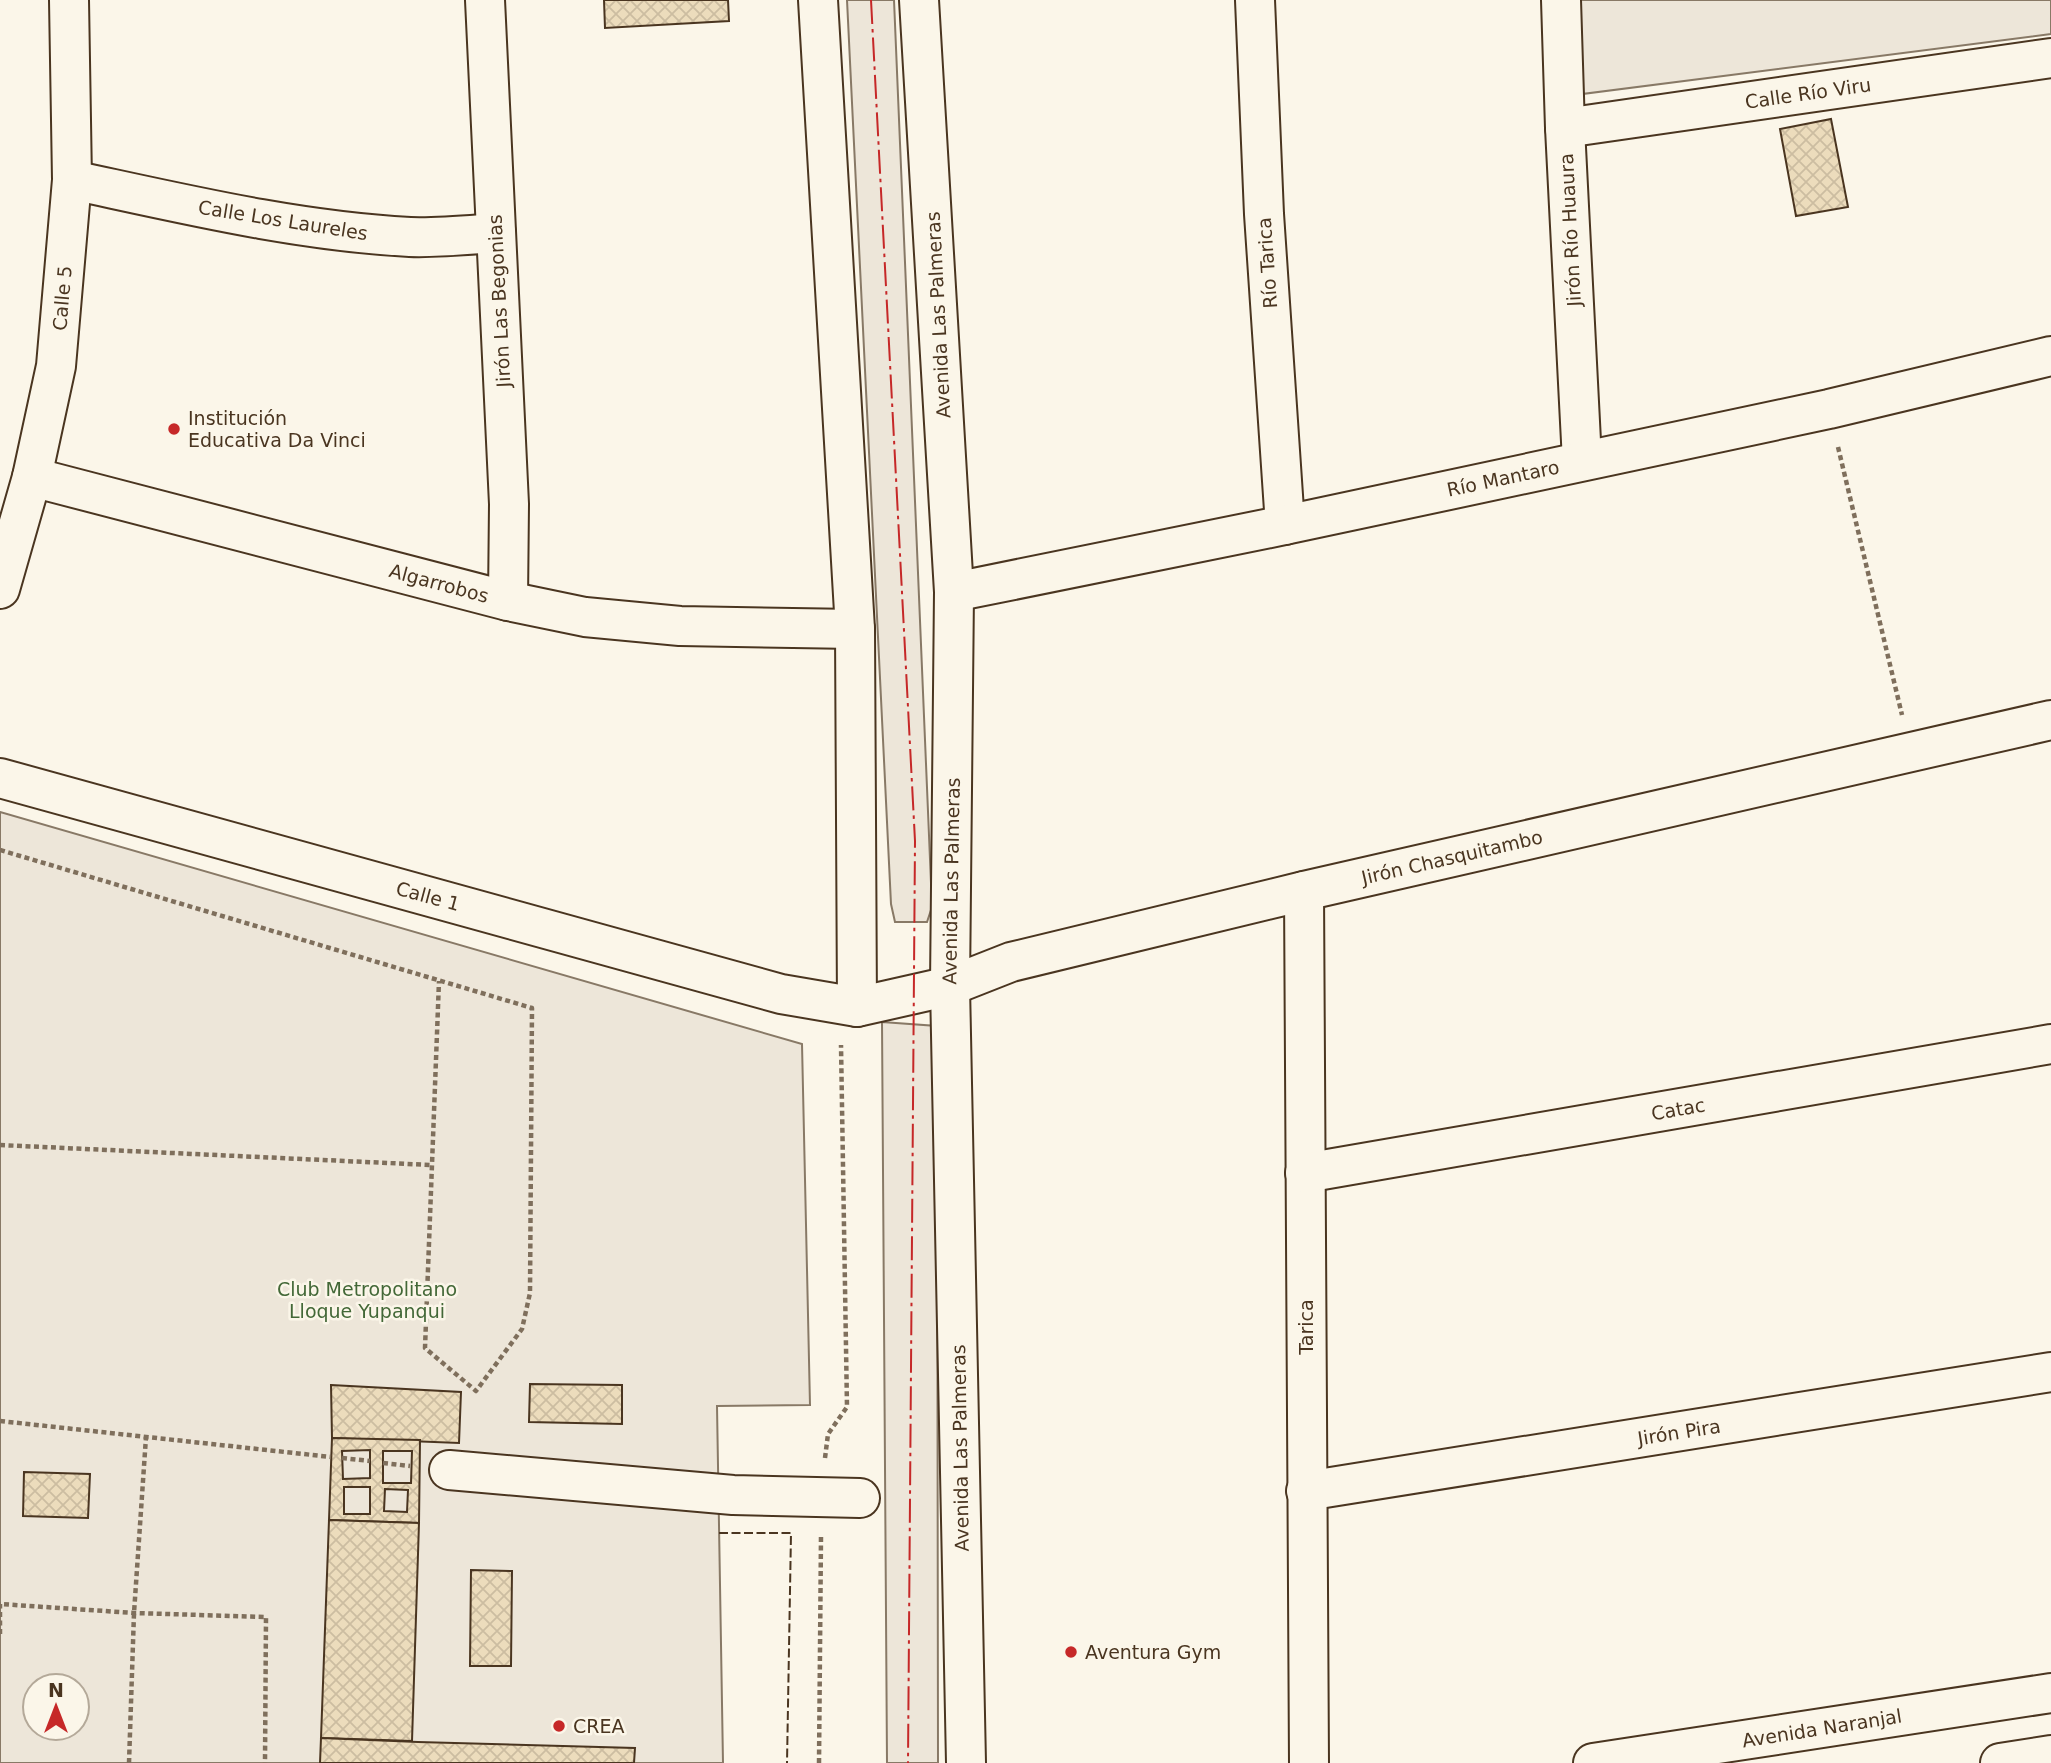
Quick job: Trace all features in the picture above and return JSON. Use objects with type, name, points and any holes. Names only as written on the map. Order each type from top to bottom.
[{"type":"main road","name":"Calle 5","points":[[0,589],[32,477],[56,366],[72,180],[69,0]]},
{"type":"main road","name":"Jirón Las Begonias","points":[[485,0],[509,504],[508,601]]},
{"type":"main road","points":[[818,0],[855,629],[857,1007]]},
{"type":"main road","name":"Avenida Las Palmeras","points":[[919,0],[954,592],[950,986],[966,1763]]},
{"type":"main road","name":"Río Tarica","points":[[1255,0],[1264,214],[1285,525]]},
{"type":"main road","name":"Jirón Río Huaura","points":[[1560,0],[1582,461]]},
{"type":"main road","name":"Calle Río Viru","points":[[1565,128],[2051,58]]},
{"type":"main road","name":"Calle Los Laureles","points":[[72,180],[253,219],[365,234],[414,237],[496,233]]},
{"type":"main road","name":"Río Mantaro","points":[[954,592],[1285,525],[1829,409],[2051,356]]},
{"type":"main road","name":"Algarrobos","points":[[32,477],[508,601],[584,617],[680,626],[855,629]]},
{"type":"main road","name":"Jirón Chasquitambo","points":[[857,1007],[950,986],[1011,962],[1304,891],[2051,720]]},
{"type":"main road","name":"Calle 1","points":[[0,778],[781,994],[857,1007]]},
{"type":"main road","name":"Tarica","points":[[1304,891],[1309,1763]]},
{"type":"main road","name":"Catac","points":[[1305,1173],[2051,1044]]},
{"type":"main road","name":"Jirón Pira","points":[[1306,1491],[2051,1372]]},
{"type":"main road","points":[[449,1470],[733,1495],[860,1499]]},
{"type":"main road","name":"Avenida Naranjal","points":[[1593,1763],[2051,1693]]},
{"type":"main road","points":[[2000,1763],[2051,1755]]},
{"type":"path","points":[[1829,409],[1911,752]]},
{"type":"path","points":[[0,850],[532,1008],[530,1293],[522,1329],[476,1391],[425,1348],[439,981]]},
{"type":"path","points":[[819,1763],[822,1497],[828,1434],[847,1406],[841,1045]]},
{"type":"path","points":[[0,1145],[431,1164]]},
{"type":"path","points":[[0,1420],[331,1457]]},
{"type":"path","points":[[129,1763],[134,1614],[146,1437]]},
{"type":"path","points":[[342,1458],[370,1461]]},
{"type":"path","points":[[383,1463],[412,1466]]},
{"type":"path","points":[[0,1634],[1,1604],[134,1614],[266,1617],[265,1763]]},
{"type":"green space","points":[[847,0],[894,0],[932,907],[927,922],[895,922],[891,904]]},
{"type":"green space","points":[[1578,0],[2051,0],[2051,34],[1582,94]]},
{"type":"green space","name":"Club Metropolitano Lloque Yupanqui","points":[[0,812],[802,1044],[810,1405],[717,1406],[723,1763],[0,1763]]},
{"type":"green space","points":[[882,1022],[937,1026],[938,1763],[887,1763]]},
{"type":"building","points":[[604,0],[728,0],[729,21],[605,28]]},
{"type":"building","points":[[1831,119],[1848,207],[1796,216],[1780,129]]},
{"type":"building","points":[[530,1384],[622,1385],[622,1424],[529,1422]]},
{"type":"building","points":[[331,1385],[461,1392],[459,1443],[332,1438]]},
{"type":"building","points":[[332,1438],[420,1440],[419,1523],[329,1520]],"holes":[[[370,1450],[370,1478],[343,1479],[342,1451]],[[383,1451],[412,1451],[411,1483],[383,1483]],[[344,1487],[370,1487],[370,1514],[344,1514]],[[385,1489],[408,1490],[407,1512],[384,1511]]]},
{"type":"building","points":[[24,1472],[90,1474],[88,1518],[23,1516]]},
{"type":"building","points":[[329,1520],[419,1523],[412,1741],[321,1738]]},
{"type":"building","points":[[471,1570],[512,1571],[511,1666],[470,1666]]},
{"type":"building","points":[[321,1738],[635,1748],[634,1763],[320,1763]]},
{"type":"fence","points":[[719,1533],[791,1533],[787,1763]]},
{"type":"power","points":[[871,0],[915,841],[908,1763]]},
{"type":"place","name":"Institución Educativa Da Vinci","points":[[174,429]]},
{"type":"place","name":"Aventura Gym","points":[[1071,1652]]},
{"type":"place","name":"CREA","points":[[559,1726]]}]
